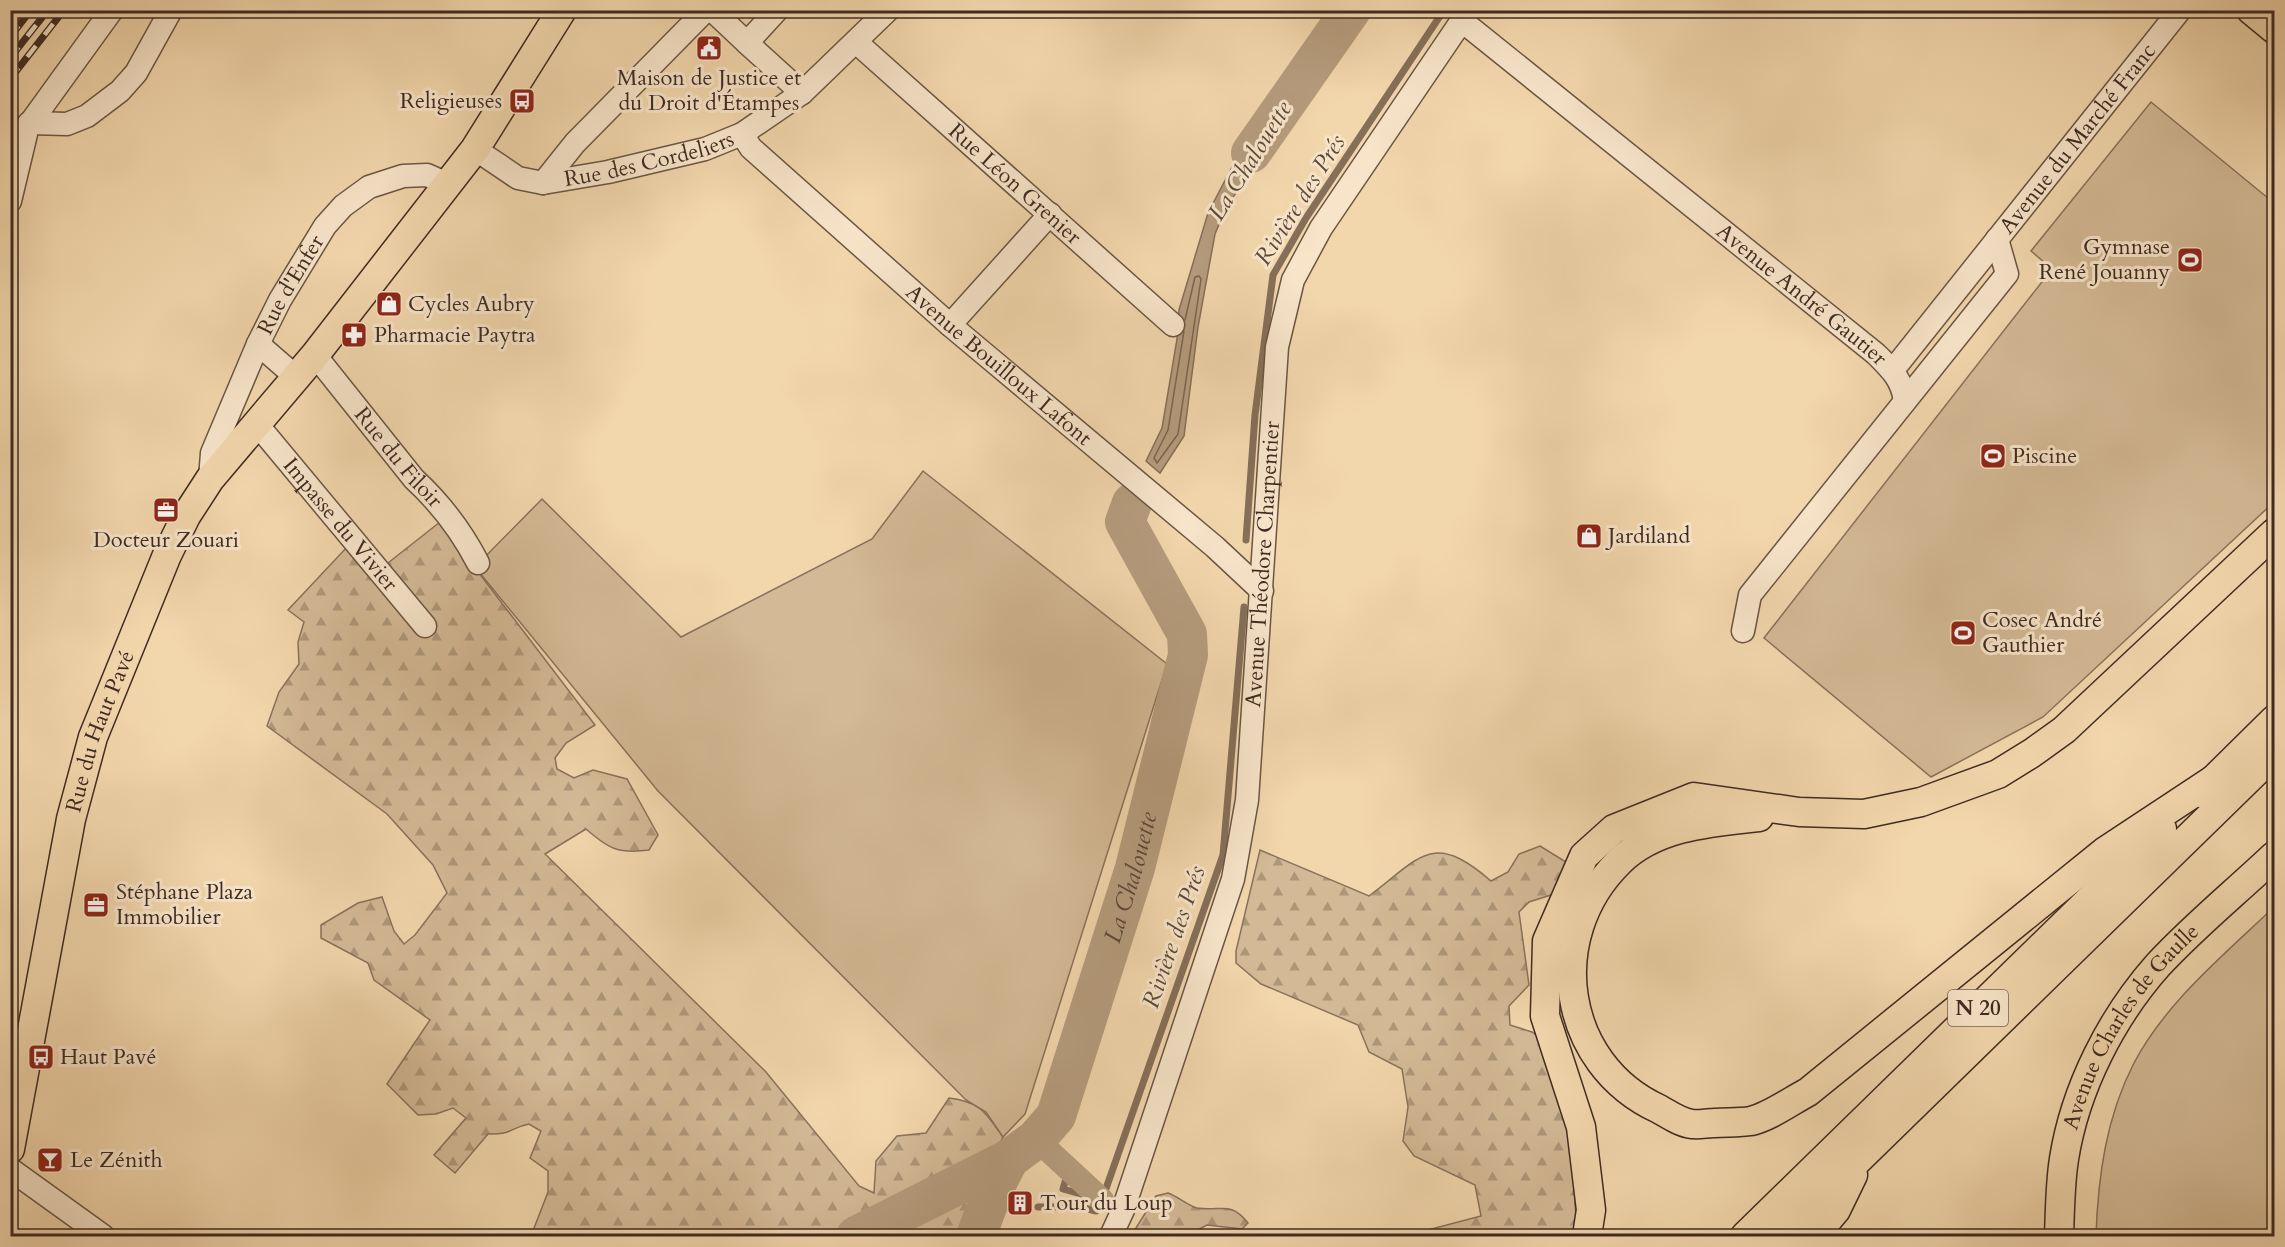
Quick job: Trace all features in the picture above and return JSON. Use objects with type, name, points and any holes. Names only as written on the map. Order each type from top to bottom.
[{"type":"main road","name":"Rue du Haut Pavé","points":[[10,1149],[17,1076],[35,1020],[71,819],[93,738],[167,555],[186,516],[210,479],[306,365],[475,149],[562,10]]},
{"type":"main road","points":[[2251,10],[2274,29]]},
{"type":"main road","points":[[1587,1236],[1591,1210],[1581,1127],[1545,1016],[1547,941],[1584,856],[1614,829],[1694,798],[1798,812],[1864,814],[1921,802],[1998,774],[2064,730],[2274,533]]},
{"type":"main road","name":"N 20","points":[[1745,1236],[2274,720]]},
{"type":"main road","name":"N 20","points":[[1780,1236],[2274,754]]},
{"type":"main road","points":[[1798,812],[1679,829],[1645,844],[1620,861],[1595,891],[1578,926],[1570,961],[1574,1002],[1587,1039],[1604,1070],[1639,1100],[1691,1124],[1752,1120],[1808,1092],[2104,852],[2213,780]]},
{"type":"main road","name":"Avenue Charles de Gaulle","points":[[2059,1236],[2064,1159],[2075,1114],[2089,1074],[2118,1019],[2158,965],[2274,856]]},
{"type":"main road","points":[[1814,1236],[1836,1210],[1863,1155]]},
{"type":"street","points":[[10,151],[112,10]]},
{"type":"street","points":[[29,123],[67,124],[87,116],[120,91],[136,73],[171,10]]},
{"type":"street","points":[[475,149],[518,178],[543,183],[575,143],[706,10]]},
{"type":"street","points":[[712,10],[802,93]]},
{"type":"street","points":[[747,43],[777,10]]},
{"type":"street","name":"Rue des Cordeliers","points":[[543,183],[678,157],[716,146],[742,134],[802,93],[888,10]]},
{"type":"street","name":"Avenue du Marché Franc","points":[[1905,401],[2007,273],[1997,239],[2180,10]]},
{"type":"street","name":"Avenue André Gautier","points":[[1466,16],[1893,370],[1903,385],[1905,401]]},
{"type":"street","name":"Avenue Théodore Charpentier","points":[[1111,1236],[1233,879],[1247,800],[1263,591],[1277,347],[1293,280],[1321,228],[1466,16]]},
{"type":"street","name":"Rue Léon Grenier","points":[[856,42],[1173,325]]},
{"type":"street","points":[[10,201],[29,123]]},
{"type":"street","name":"Avenue Bouilloux Lafont","points":[[742,134],[751,148],[950,325],[1215,547],[1263,591]]},
{"type":"street","name":"Rue d'Enfer","points":[[210,479],[212,453],[258,344],[310,248],[343,206],[369,187],[403,176],[427,175],[447,184]]},
{"type":"street","points":[[950,325],[1050,214]]},
{"type":"street","points":[[1893,370],[1997,239]]},
{"type":"street","name":"Rue du Filoir","points":[[258,344],[306,365],[430,494],[469,545],[478,563]]},
{"type":"street","points":[[1743,631],[1750,595],[1905,401]]},
{"type":"street","name":"Impasse du Vivier","points":[[256,423],[425,626]]},
{"type":"street","points":[[10,1169],[103,1236]]},
{"type":"green space","points":[[2151,102],[2274,203],[2274,502],[2043,717],[1931,777],[1764,638],[2052,269],[2031,251]]},
{"type":"green space","points":[[923,471],[1167,664],[1025,1114],[1003,1137],[986,1112],[966,1100],[658,791],[475,567],[542,499],[681,637],[872,539]]},
{"type":"green space","points":[[440,522],[595,725],[566,743],[555,758],[557,769],[574,778],[593,770],[627,779],[658,835],[649,850],[629,851],[608,845],[586,829],[545,854],[766,1072],[859,1186],[874,1193],[876,1161],[897,1136],[926,1133],[949,1098],[968,1102],[981,1110],[1003,1137],[977,1190],[968,1215],[971,1236],[531,1236],[548,1192],[548,1171],[530,1158],[541,1131],[529,1124],[506,1132],[488,1134],[455,1173],[434,1155],[466,1118],[453,1108],[436,1114],[418,1115],[387,1084],[430,1020],[374,980],[368,963],[321,938],[321,925],[358,903],[382,897],[394,931],[404,944],[415,935],[447,893],[433,865],[387,814],[267,726],[279,692],[299,664],[298,642],[304,622],[288,610],[348,546],[374,574]]},
{"type":"green space","points":[[1540,846],[1574,867],[1557,893],[1529,902],[1519,912],[1529,985],[1509,1006],[1510,1025],[1532,1032],[1540,1038],[1571,1133],[1577,1236],[1405,1236],[1481,1216],[1475,1185],[1414,1156],[1403,1141],[1408,1107],[1402,1069],[1369,1052],[1358,1025],[1261,984],[1236,963],[1236,951],[1260,850],[1369,896],[1402,870],[1427,855],[1440,853],[1454,856],[1471,865],[1491,881],[1508,872],[1519,854]]},
{"type":"green space","points":[[2274,907],[2274,1236],[2096,1236],[2105,1148],[2124,1084],[2134,1063],[2147,1041],[2179,999]]},
{"type":"green space","points":[[1168,1193],[1197,1208],[1230,1209],[1242,1216],[1248,1223],[1242,1229],[1207,1225],[1186,1236],[1131,1236],[1156,1196]]},
{"type":"water","points":[[1338,10],[1361,11],[1292,108],[1276,94]]},
{"type":"water","points":[[1275,100],[1288,112],[1226,208],[1215,234],[1198,327],[1184,436],[1160,473],[1146,461],[1162,428],[1177,339],[1179,310],[1208,213],[1241,150]]},
{"type":"waterway","name":"La Chalouette","points":[[1251,153],[1351,10]]},
{"type":"waterway","name":"Rivière des Prés","points":[[1246,540],[1255,415],[1273,275],[1306,218],[1444,10]]},
{"type":"waterway","name":"La Chalouette","points":[[976,1236],[994,1188],[1009,1159],[1036,1139],[1056,1116],[1135,868],[1188,655],[1187,634],[1125,522],[1132,503]]},
{"type":"waterway","name":"Rivière des Prés","points":[[1038,1207],[1080,1207],[1096,1211],[1102,1200],[1223,855],[1244,607]]},
{"type":"waterway","points":[[1036,1139],[1069,1168],[1063,1189],[1102,1200]]},
{"type":"waterway","points":[[1036,1139],[1102,1200]]},
{"type":"waterway","points":[[856,1236],[1009,1159]]},
{"type":"railway","points":[[10,16],[15,10]]},
{"type":"railway","points":[[10,37],[31,10]]},
{"type":"railway","points":[[10,58],[48,10]]},
{"type":"railway","points":[[10,79],[64,10]]},
{"type":"place","name":"Maison de Justice et du Droit d'Étampes","points":[[709,48]]},
{"type":"place","name":"Religieuses","points":[[522,101]]},
{"type":"place","name":"Gymnase René Jouanny","points":[[2190,260]]},
{"type":"place","name":"Cycles Aubry","points":[[389,304]]},
{"type":"place","name":"Pharmacie Paytra","points":[[354,335]]},
{"type":"place","name":"Piscine","points":[[1993,456]]},
{"type":"place","name":"Docteur Zouari","points":[[166,510]]},
{"type":"place","name":"Jardiland","points":[[1589,536]]},
{"type":"place","name":"Cosec André Gauthier","points":[[1963,633]]},
{"type":"place","name":"Stéphane Plaza Immobilier","points":[[96,905]]},
{"type":"place","name":"Haut Pavé","points":[[41,1057]]},
{"type":"place","name":"Le Zénith","points":[[50,1160]]},
{"type":"place","name":"Tour du Loup","points":[[1020,1203]]}]
